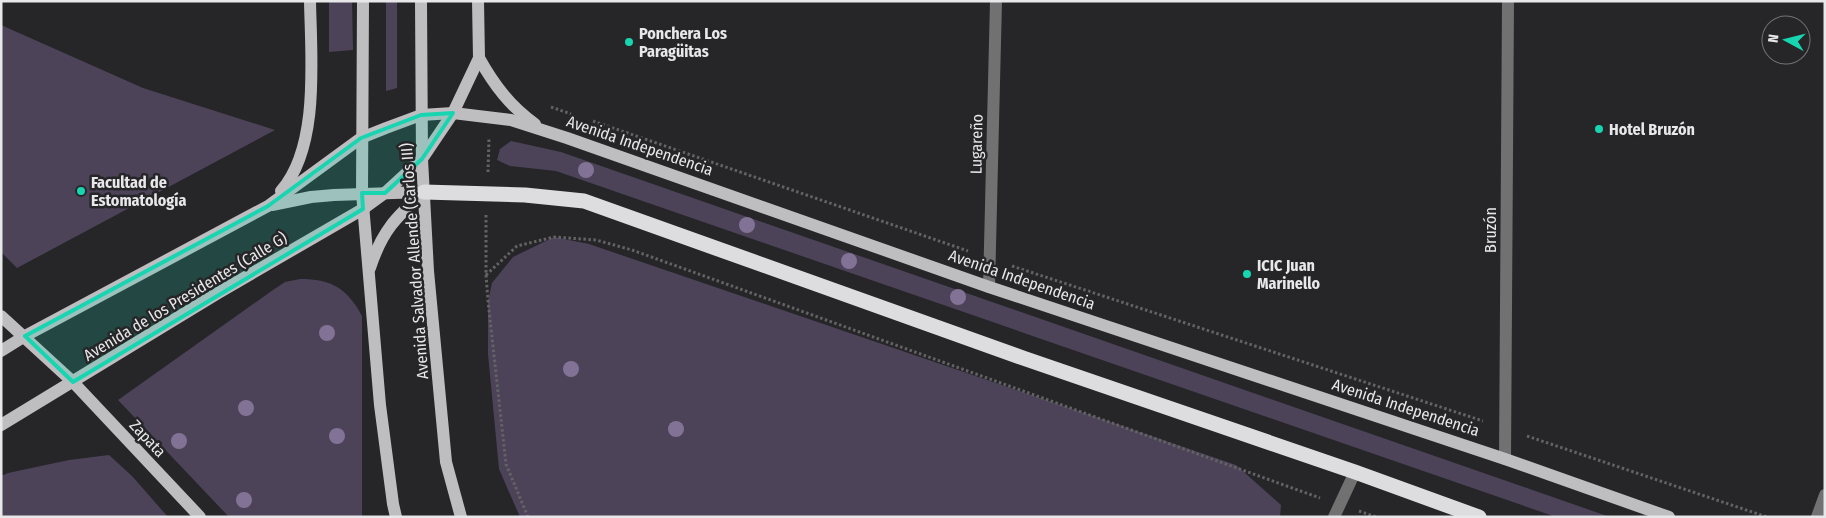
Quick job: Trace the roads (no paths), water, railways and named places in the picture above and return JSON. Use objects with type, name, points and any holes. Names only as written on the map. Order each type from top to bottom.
[{"type":"highway","points":[[424,192],[525,195],[584,201],[1121,393],[1355,472],[1479,517]]},
{"type":"main road","points":[[268,206],[292,176],[309,122],[310,1]]},
{"type":"main road","points":[[363,1],[361,138],[363,209],[380,405],[396,517]]},
{"type":"main road","name":"Avenida Salvador Allende (Carlos III)","points":[[421,1],[422,159],[428,271],[446,462],[461,517]]},
{"type":"main road","points":[[478,1],[479,58],[492,81],[514,107],[546,131]]},
{"type":"main road","name":"Avenida de los Presidentes (Calle G)","points":[[1,425],[218,293],[363,209],[386,193],[422,159],[453,113],[479,58]]},
{"type":"main road","name":"Avenida Independencia","points":[[361,138],[421,116],[453,113],[512,120],[989,287],[1504,459],[1669,517]]},
{"type":"main road","name":"Avenida de los Presidentes (Calle G)","points":[[1,351],[25,336],[268,206],[361,138]]},
{"type":"main road","points":[[386,193],[424,192]]},
{"type":"main road","points":[[368,274],[377,247],[389,226],[401,212],[424,192]]},
{"type":"main road","name":"Avenida de los Presidentes (Calle G)","points":[[268,206],[311,197],[386,193]]},
{"type":"main road","points":[[1,316],[25,336]]},
{"type":"main road","name":"Zapata","points":[[25,336],[73,382],[200,517]]},
{"type":"street","name":"Lugareño","points":[[989,287],[996,1]]},
{"type":"street","name":"Bruzón","points":[[1504,459],[1508,1]]},
{"type":"street","points":[[1334,517],[1355,472]]},
{"type":"street","points":[[1817,517],[1825,495]]},
{"type":"place","name":"Ponchera Los Paragüitas","points":[[629,42]]},
{"type":"place","name":"Hotel Bruzón","points":[[1599,129]]},
{"type":"place","name":"Facultad de Estomatología","points":[[81,191]]},
{"type":"place","name":"ICIC Juan Marinello","points":[[1247,274]]}]
